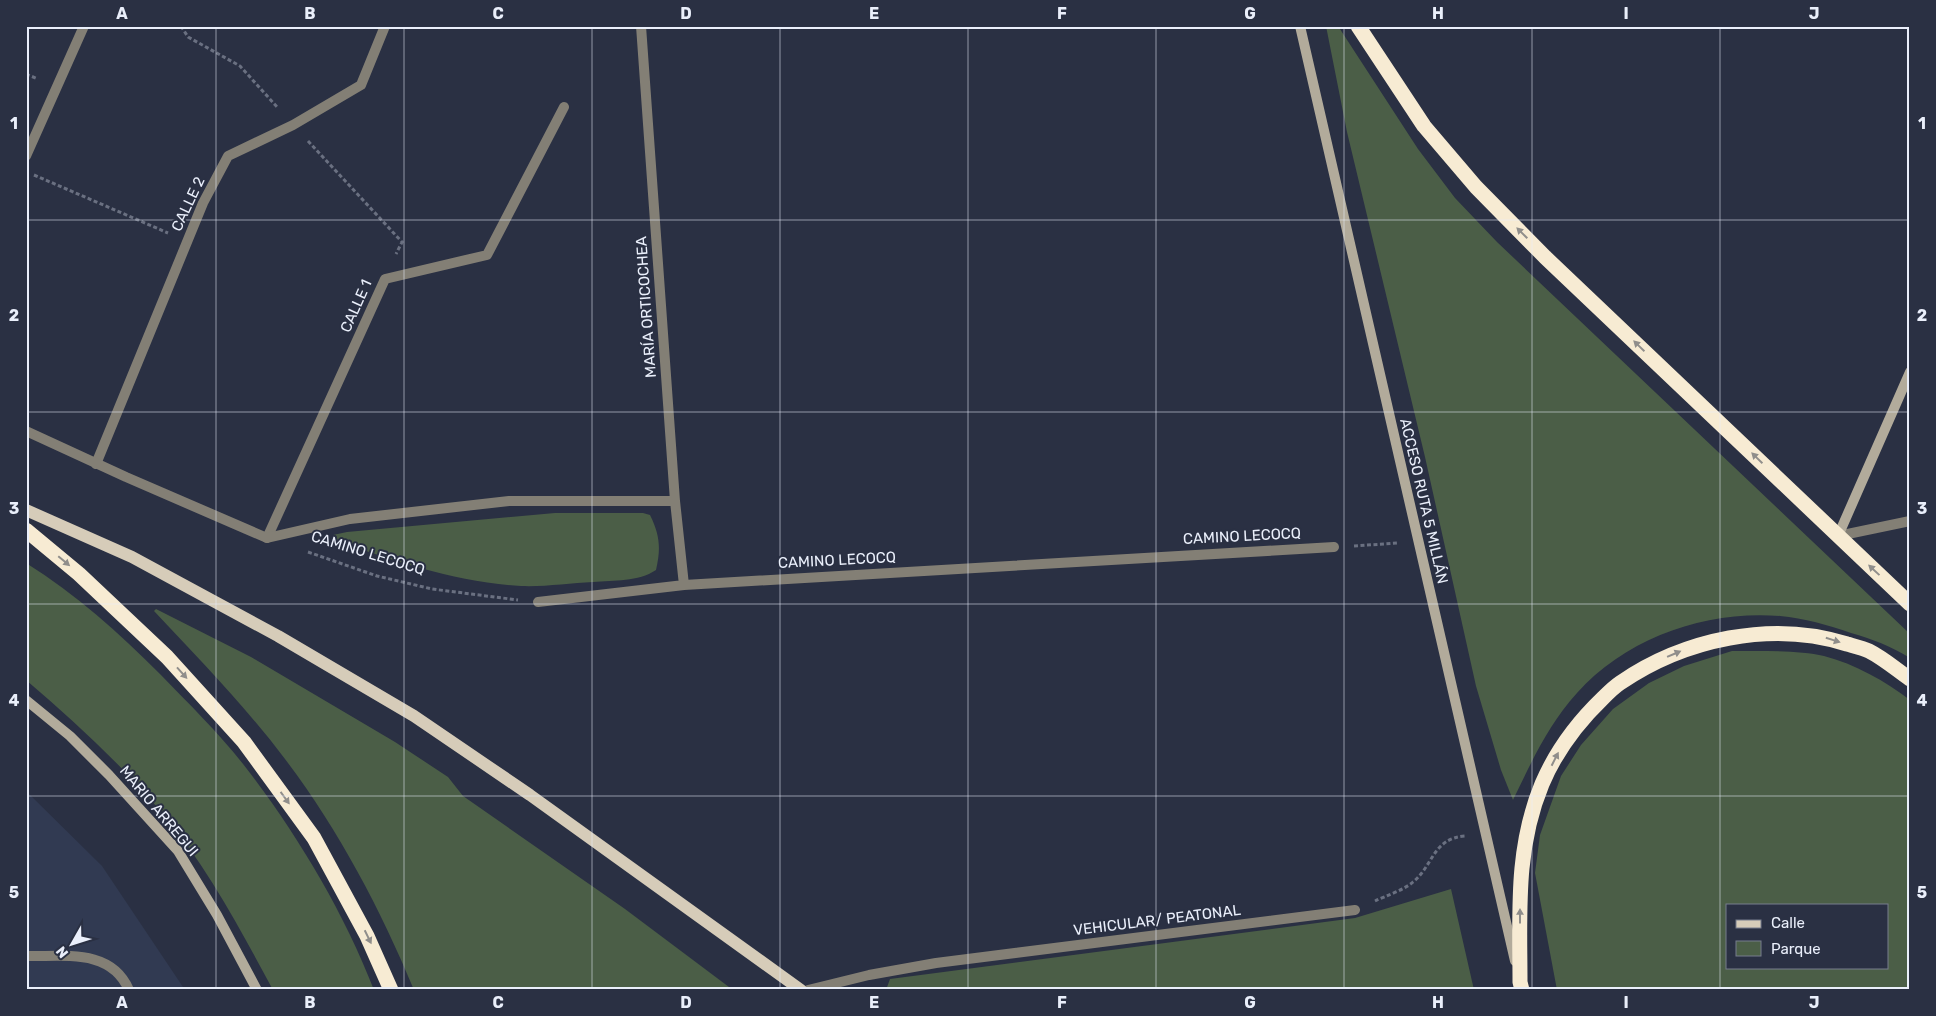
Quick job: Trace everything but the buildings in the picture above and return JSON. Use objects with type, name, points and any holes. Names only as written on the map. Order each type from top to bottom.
[{"type":"highway","points":[[1358,26],[1424,126],[1476,187],[1545,257],[1910,604]]},
{"type":"highway","points":[[26,530],[79,574],[167,657],[244,742],[314,838],[367,936],[391,990]]},
{"type":"highway","points":[[1521,986],[1520,874],[1527,828],[1539,793],[1562,744],[1588,713],[1618,684],[1657,661],[1690,647],[1734,637],[1780,633],[1826,637],[1870,651],[1910,679]]},
{"type":"main road","name":"ACCESO RUTA 5 MILLÁN","points":[[1300,26],[1521,986]]},
{"type":"main road","points":[[1838,536],[1910,372]]},
{"type":"main road","points":[[26,510],[132,557],[278,636],[414,716],[530,795],[801,990]]},
{"type":"main road","name":"MARIO ARREGUI","points":[[26,700],[70,736],[109,775],[178,851],[217,915],[257,990]]},
{"type":"street","points":[[26,156],[84,26]]},
{"type":"street","name":"CALLE 2","points":[[96,464],[203,203],[228,156],[293,125],[361,85],[385,26]]},
{"type":"street","name":"MARÍA ORTICOCHEA","points":[[641,26],[675,500],[684,586]]},
{"type":"street","name":"CALLE 1","points":[[267,538],[385,279],[487,255],[564,107]]},
{"type":"street","points":[[26,431],[96,464],[267,538]]},
{"type":"street","name":"CAMINO LECOCQ","points":[[267,538],[350,519],[509,502],[675,500]]},
{"type":"street","points":[[1838,536],[1910,521]]},
{"type":"street","name":"CAMINO LECOCQ","points":[[538,602],[684,586],[1334,547]]},
{"type":"street","name":"VEHICULAR/ PEATONAL","points":[[808,990],[869,975],[936,963],[1355,910]]},
{"type":"street","points":[[26,956],[91,957],[111,966],[126,983],[129,990]]},
{"type":"path","points":[[26,172],[187,242]]},
{"type":"path","name":"CAMINO LECOCQ","points":[[267,538],[377,576],[432,589],[538,602]]},
{"type":"path","points":[[1334,547],[1418,542]]},
{"type":"path","points":[[1355,910],[1413,883],[1438,850],[1453,837],[1486,834]]},
{"type":"shaded area","points":[[26,791],[102,866],[185,990],[26,990]]},
{"type":"green space","points":[[1326,26],[1338,26],[1418,149],[1455,198],[1497,242],[1910,634],[1910,658],[1889,646],[1866,638],[1807,620],[1789,617],[1752,615],[1725,618],[1697,623],[1670,631],[1644,642],[1620,656],[1597,673],[1577,693],[1549,731],[1513,800],[1501,770],[1476,686],[1425,457],[1347,132]]},
{"type":"green space","points":[[555,513],[643,513],[650,515],[659,542],[656,570],[634,579],[539,586],[497,584],[427,570],[337,541],[333,535],[347,532]]},
{"type":"green space","points":[[26,563],[80,601],[129,644],[218,734],[240,760],[286,824],[320,877],[349,933],[374,990],[273,990],[222,898],[178,833],[114,760],[26,680]]},
{"type":"green space","points":[[156,609],[251,657],[395,742],[448,777],[463,796],[625,909],[733,990],[414,990],[372,899],[323,813],[285,759],[254,720],[154,611]]},
{"type":"green space","points":[[1732,651],[1778,651],[1814,654],[1836,659],[1880,680],[1910,700],[1910,990],[1557,990],[1535,873],[1540,835],[1561,776],[1581,745],[1613,709],[1649,683],[1684,666]]},
{"type":"green space","points":[[1451,889],[1474,990],[886,990],[890,979],[1355,918]]}]
